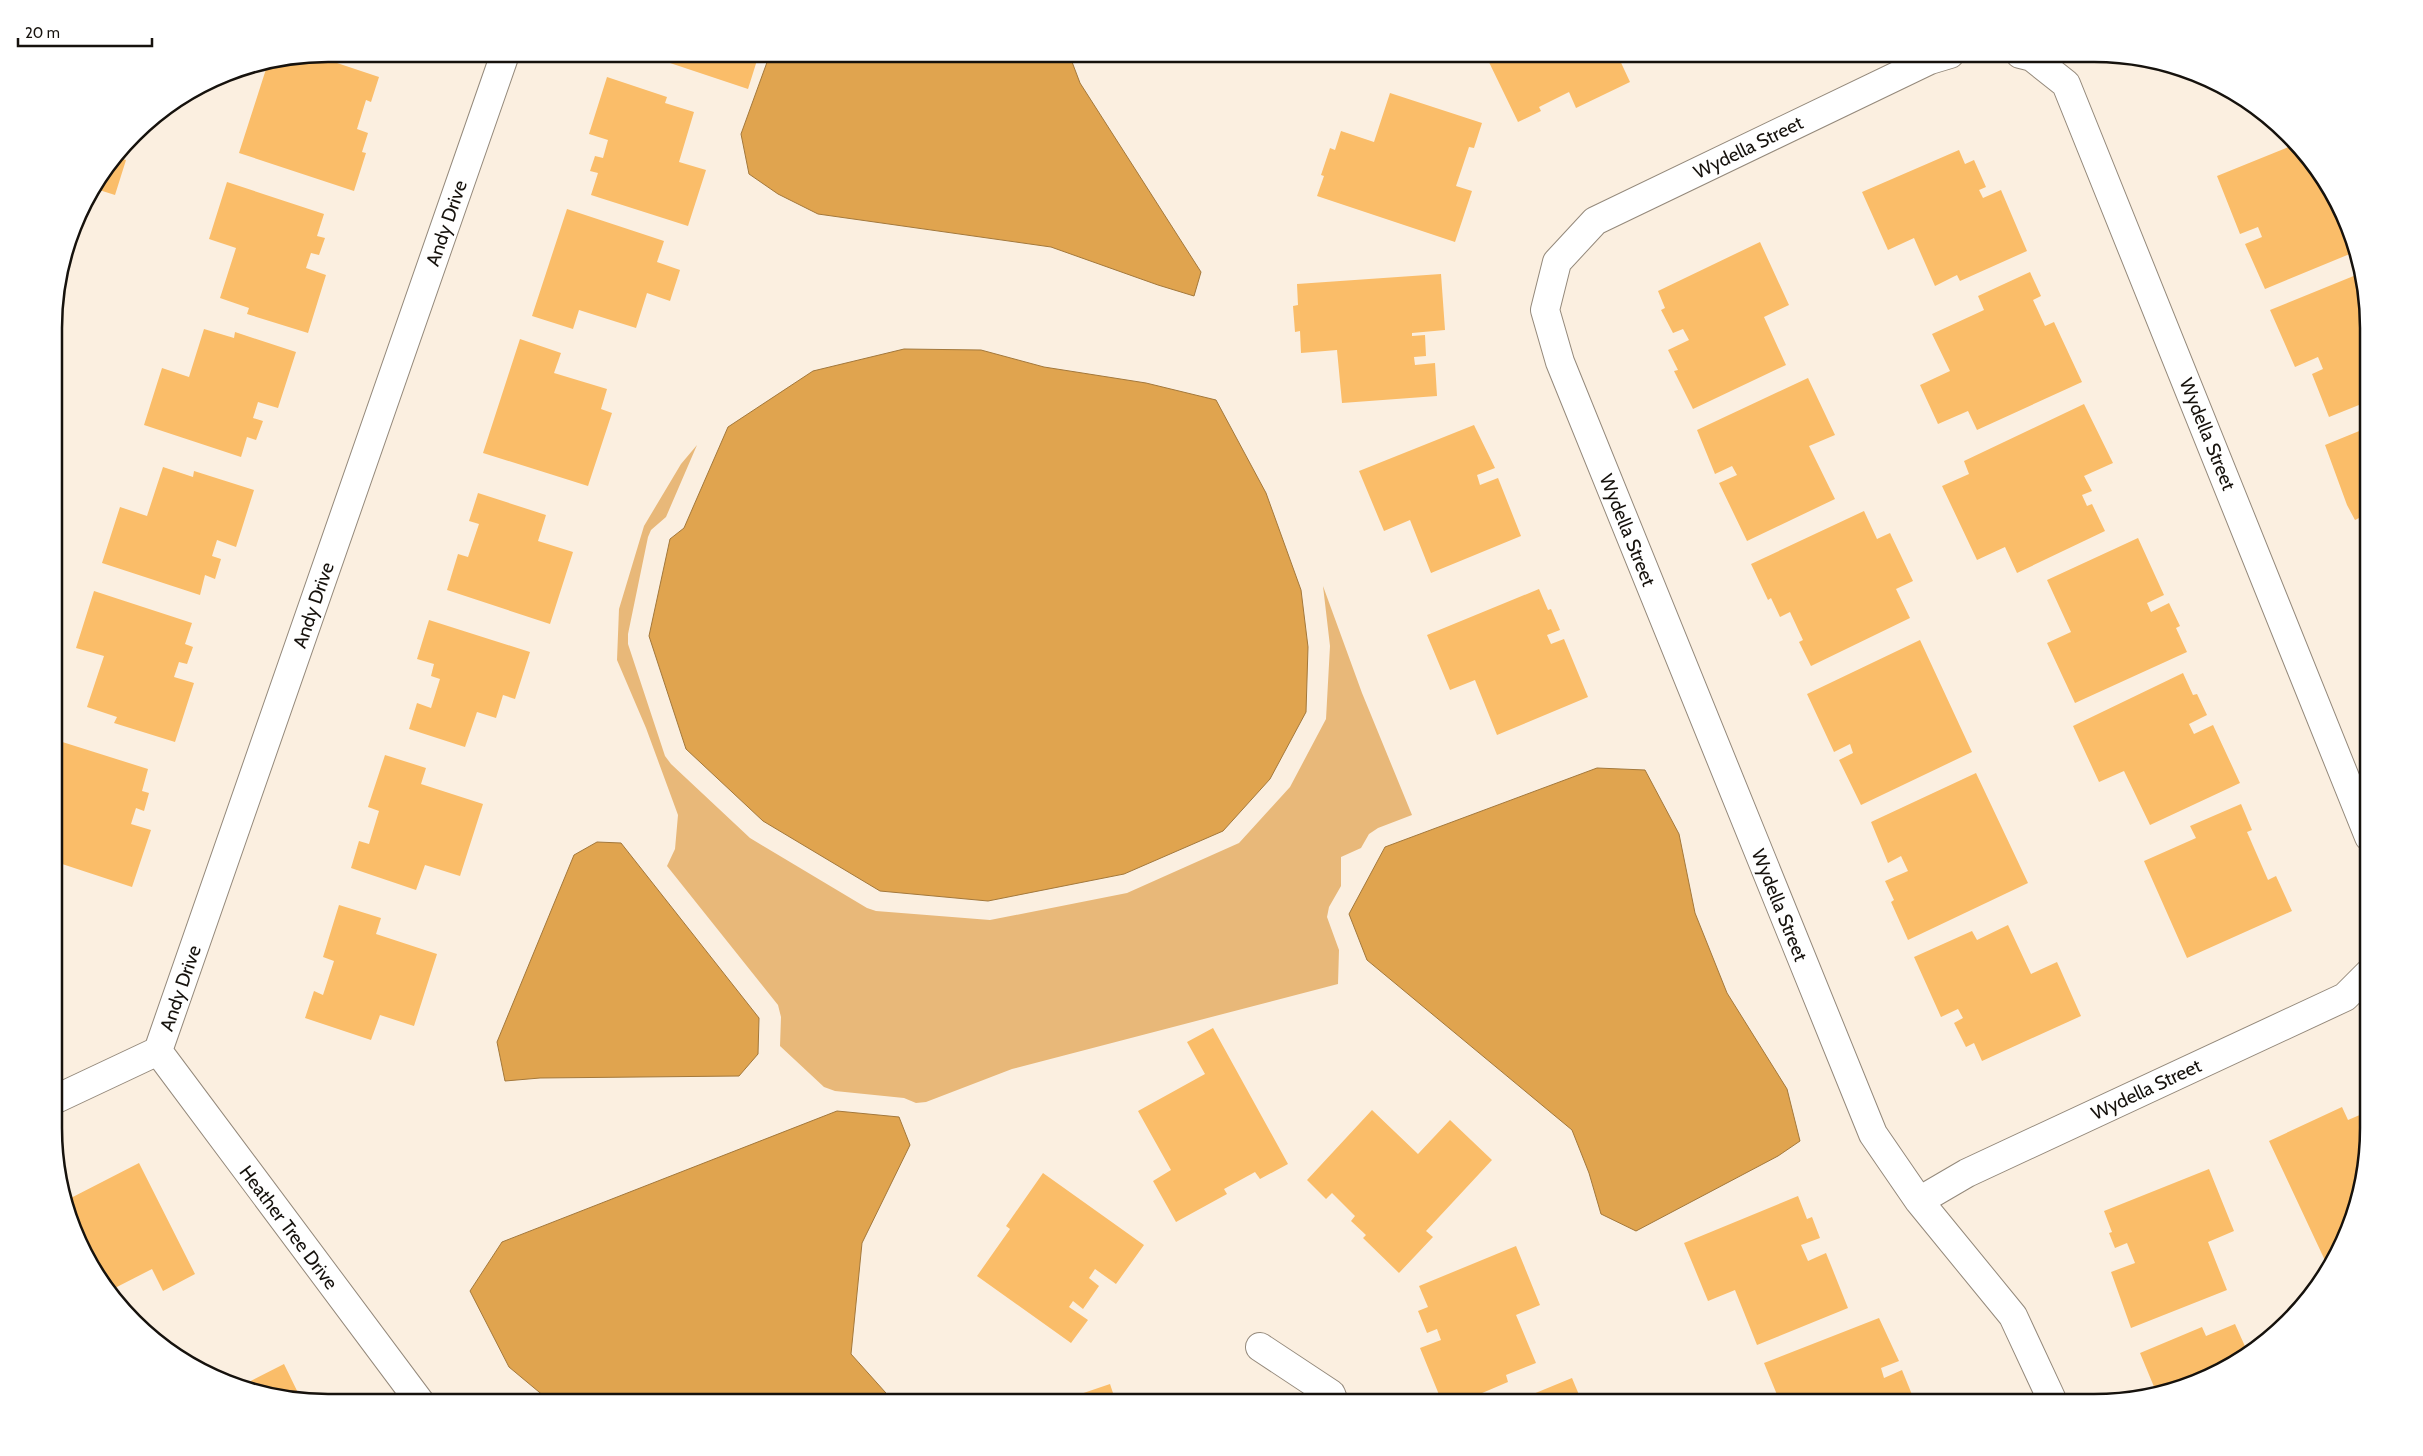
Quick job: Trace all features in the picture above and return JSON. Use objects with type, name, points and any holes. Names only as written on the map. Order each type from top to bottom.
[{"type":"street","name":"Andy Drive","points":[[63,1096],[158,1051],[502,63]]},
{"type":"street","name":"Wydella Street","points":[[1924,63],[1595,220],[1557,262],[1545,310],[1560,362],[1874,1134],[1919,1201],[2013,1316],[2048,1394]]},
{"type":"street","name":"Wydella Street","points":[[2040,63],[2066,84],[2360,815]]},
{"type":"street","name":"Wydella Street","points":[[1919,1201],[1967,1173],[2345,996],[2360,982]]},
{"type":"street","name":"Heather Tree Drive","points":[[158,1051],[414,1394]]},
{"type":"street","points":[[1260,1346],[1331,1394]]},
{"type":"shaded area","points":[[767,63],[1072,63],[1080,83],[1201,272],[1194,296],[1051,247],[818,214],[778,194],[749,174],[741,134]]},
{"type":"shaded area","points":[[904,349],[981,350],[1044,367],[1146,383],[1216,400],[1266,493],[1301,590],[1308,647],[1306,712],[1270,779],[1223,831],[1124,874],[988,901],[880,891],[763,821],[686,749],[649,636],[670,539],[684,528],[728,427],[813,371]]},
{"type":"shaded area","points":[[697,445],[666,517],[651,530],[648,537],[628,634],[628,644],[665,756],[671,764],[750,838],[867,908],[876,911],[990,920],[1127,893],[1239,843],[1290,787],[1326,719],[1330,646],[1323,586],[1362,693],[1412,815],[1378,828],[1369,834],[1361,848],[1341,857],[1341,886],[1329,907],[1327,917],[1339,950],[1338,984],[1012,1069],[926,1102],[916,1103],[904,1098],[835,1091],[824,1087],[780,1046],[781,1017],[778,1005],[667,866],[675,849],[678,815],[646,728],[617,660],[619,609],[644,526],[681,464]]},
{"type":"shaded area","points":[[1597,768],[1645,770],[1679,834],[1695,913],[1727,993],[1787,1089],[1800,1141],[1778,1156],[1636,1231],[1601,1214],[1589,1173],[1572,1130],[1367,960],[1349,914],[1385,847]]},
{"type":"shaded area","points":[[597,842],[621,843],[759,1018],[758,1054],[739,1076],[540,1078],[505,1081],[497,1042],[574,855]]},
{"type":"shaded area","points":[[837,1111],[899,1117],[910,1145],[862,1243],[851,1354],[887,1394],[541,1394],[509,1367],[470,1291],[502,1242]]},
{"type":"building","points":[[311,63],[337,63],[379,77],[371,102],[366,100],[357,129],[368,133],[362,152],[366,153],[354,191],[239,153],[265,71]]},
{"type":"building","points":[[670,63],[756,63],[748,89]]},
{"type":"building","points":[[1489,63],[1621,63],[1630,82],[1576,108],[1569,92],[1539,107],[1541,111],[1518,122]]},
{"type":"building","points":[[607,77],[667,97],[665,103],[694,112],[679,162],[706,170],[688,226],[591,195],[598,173],[590,171],[595,156],[603,158],[608,140],[589,134]]},
{"type":"building","points":[[1390,93],[1482,123],[1474,148],[1469,147],[1456,186],[1472,191],[1455,242],[1317,196],[1324,176],[1321,175],[1330,148],[1335,150],[1341,131],[1374,142]]},
{"type":"building","points":[[2289,147],[2316,181],[2325,196],[2340,227],[2349,254],[2265,289],[2245,244],[2262,237],[2258,227],[2240,234],[2217,176]]},
{"type":"building","points":[[1959,150],[1965,164],[1974,160],[1986,187],[1979,190],[1983,198],[2001,190],[2027,251],[1960,281],[1957,275],[1935,286],[1914,238],[1888,250],[1862,192]]},
{"type":"building","points":[[124,159],[126,160],[115,195],[101,191]]},
{"type":"building","points":[[227,182],[324,214],[317,236],[325,238],[319,255],[311,253],[306,268],[326,275],[308,333],[247,314],[249,308],[220,298],[236,248],[209,239]]},
{"type":"building","points":[[567,209],[664,241],[657,262],[680,270],[670,301],[647,293],[636,328],[579,310],[573,329],[532,316]]},
{"type":"building","points":[[1760,242],[1789,305],[1764,317],[1786,365],[1693,409],[1674,371],[1678,370],[1668,350],[1689,340],[1683,329],[1673,333],[1661,310],[1665,308],[1658,291]]},
{"type":"building","points":[[2030,272],[2041,296],[2033,300],[2045,326],[2054,322],[2082,382],[1977,430],[1968,411],[1938,424],[1920,385],[1950,371],[1932,334],[1984,310],[1978,296]]},
{"type":"building","points":[[1441,274],[1445,330],[1412,333],[1412,336],[1425,335],[1426,356],[1414,357],[1415,365],[1435,363],[1437,396],[1342,403],[1337,350],[1301,353],[1300,331],[1295,332],[1293,306],[1298,305],[1297,284]]},
{"type":"building","points":[[2355,276],[2360,311],[2360,405],[2329,417],[2312,374],[2323,369],[2318,357],[2295,367],[2270,310]]},
{"type":"building","points":[[204,329],[234,338],[235,332],[296,352],[278,408],[258,402],[253,418],[263,421],[256,440],[247,437],[241,457],[144,425],[162,368],[189,377]]},
{"type":"building","points":[[520,339],[561,353],[554,373],[607,389],[601,409],[612,413],[588,486],[483,453]]},
{"type":"building","points":[[1808,378],[1835,435],[1809,446],[1835,499],[1747,541],[1719,483],[1737,475],[1732,466],[1715,474],[1697,430]]},
{"type":"building","points":[[2084,404],[2113,463],[2084,476],[2092,491],[2082,495],[2087,506],[2092,504],[2105,531],[2017,573],[2005,547],[1977,560],[1942,486],[1969,474],[1964,461]]},
{"type":"building","points":[[1474,425],[1495,468],[1477,475],[1480,485],[1498,478],[1521,536],[1431,573],[1410,520],[1384,531],[1359,471]]},
{"type":"building","points":[[2360,431],[2360,518],[2355,520],[2347,505],[2325,445]]},
{"type":"building","points":[[163,467],[193,477],[194,471],[254,490],[236,547],[217,540],[212,556],[221,559],[215,579],[205,575],[200,595],[102,563],[120,507],[147,516]]},
{"type":"building","points":[[478,493],[546,515],[538,541],[573,552],[550,624],[447,590],[458,554],[468,557],[479,524],[469,521]]},
{"type":"building","points":[[1864,511],[1877,539],[1890,533],[1913,581],[1896,589],[1910,618],[1811,666],[1799,642],[1803,640],[1790,612],[1780,617],[1771,598],[1768,600],[1751,564]]},
{"type":"building","points":[[2138,538],[2164,595],[2147,603],[2151,612],[2169,603],[2180,626],[2176,628],[2187,652],[2075,703],[2047,643],[2071,632],[2047,580]]},
{"type":"building","points":[[1539,589],[1548,610],[1551,609],[1560,630],[1547,635],[1551,644],[1564,639],[1588,697],[1497,735],[1475,680],[1450,690],[1427,635]]},
{"type":"building","points":[[94,591],[192,623],[185,644],[193,647],[187,664],[179,662],[174,677],[194,683],[175,742],[114,723],[117,717],[87,707],[104,656],[76,648]]},
{"type":"building","points":[[429,620],[530,652],[515,699],[503,695],[496,718],[477,712],[465,747],[409,729],[417,703],[431,708],[440,679],[431,676],[434,664],[417,659]]},
{"type":"building","points":[[1920,640],[1972,752],[1861,805],[1839,760],[1853,753],[1850,744],[1834,752],[1807,694]]},
{"type":"building","points":[[2183,673],[2193,695],[2197,694],[2207,715],[2189,724],[2194,734],[2213,725],[2240,783],[2150,825],[2124,771],[2099,782],[2073,726]]},
{"type":"building","points":[[63,742],[148,769],[142,791],[149,793],[144,811],[136,808],[131,824],[151,830],[132,887],[63,864]]},
{"type":"building","points":[[385,755],[426,768],[421,784],[483,804],[460,876],[425,865],[416,890],[351,868],[359,841],[369,844],[379,811],[368,807]]},
{"type":"building","points":[[1976,773],[2028,883],[1908,940],[1891,902],[1894,900],[1885,881],[1908,871],[1901,856],[1888,863],[1871,822]]},
{"type":"building","points":[[2241,804],[2252,830],[2247,832],[2268,880],[2276,876],[2292,911],[2187,958],[2144,861],[2196,838],[2190,826]]},
{"type":"building","points":[[339,905],[381,918],[376,934],[437,954],[414,1026],[380,1015],[371,1040],[305,1018],[314,991],[323,995],[334,961],[323,957]]},
{"type":"building","points":[[2008,925],[2031,974],[2057,962],[2081,1016],[1982,1061],[1974,1043],[1966,1047],[1954,1023],[1963,1018],[1958,1009],[1941,1017],[1914,957],[1972,931],[1977,940]]},
{"type":"building","points":[[1213,1028],[1288,1164],[1260,1179],[1255,1172],[1224,1189],[1227,1194],[1176,1222],[1153,1181],[1171,1170],[1138,1111],[1205,1074],[1187,1042]]},
{"type":"building","points":[[2342,1107],[2348,1120],[2360,1115],[2360,1145],[2351,1196],[2340,1229],[2325,1260],[2269,1141]]},
{"type":"building","points":[[1372,1110],[1418,1154],[1450,1120],[1492,1160],[1426,1231],[1433,1237],[1399,1273],[1363,1238],[1366,1235],[1351,1221],[1355,1216],[1332,1193],[1326,1199],[1307,1180]]},
{"type":"building","points":[[139,1163],[195,1274],[163,1291],[152,1269],[117,1287],[107,1275],[90,1245],[72,1197]]},
{"type":"building","points":[[2209,1169],[2234,1231],[2208,1242],[2227,1290],[2131,1328],[2111,1272],[2135,1263],[2127,1243],[2115,1248],[2109,1233],[2112,1232],[2104,1211]]},
{"type":"building","points":[[1043,1173],[1144,1245],[1116,1284],[1095,1269],[1089,1278],[1099,1286],[1083,1309],[1073,1301],[1069,1307],[1088,1320],[1071,1343],[977,1276],[1010,1229],[1006,1226]]},
{"type":"building","points":[[1798,1196],[1807,1219],[1812,1217],[1820,1238],[1801,1245],[1808,1261],[1826,1253],[1848,1308],[1757,1345],[1735,1290],[1708,1301],[1684,1243]]},
{"type":"building","points":[[1516,1246],[1540,1305],[1516,1315],[1536,1363],[1506,1375],[1508,1382],[1480,1394],[1439,1394],[1420,1348],[1441,1340],[1437,1329],[1427,1333],[1418,1311],[1428,1307],[1419,1286]]},
{"type":"building","points":[[1879,1318],[1899,1361],[1881,1368],[1884,1378],[1902,1370],[1912,1394],[1777,1394],[1764,1363]]},
{"type":"building","points":[[2235,1324],[2245,1347],[2196,1373],[2154,1386],[2140,1353],[2202,1327],[2206,1336]]},
{"type":"building","points":[[284,1364],[297,1391],[277,1388],[250,1381]]},
{"type":"building","points":[[1572,1378],[1579,1394],[1533,1394]]},
{"type":"building","points":[[1110,1384],[1113,1394],[1081,1394]]}]
